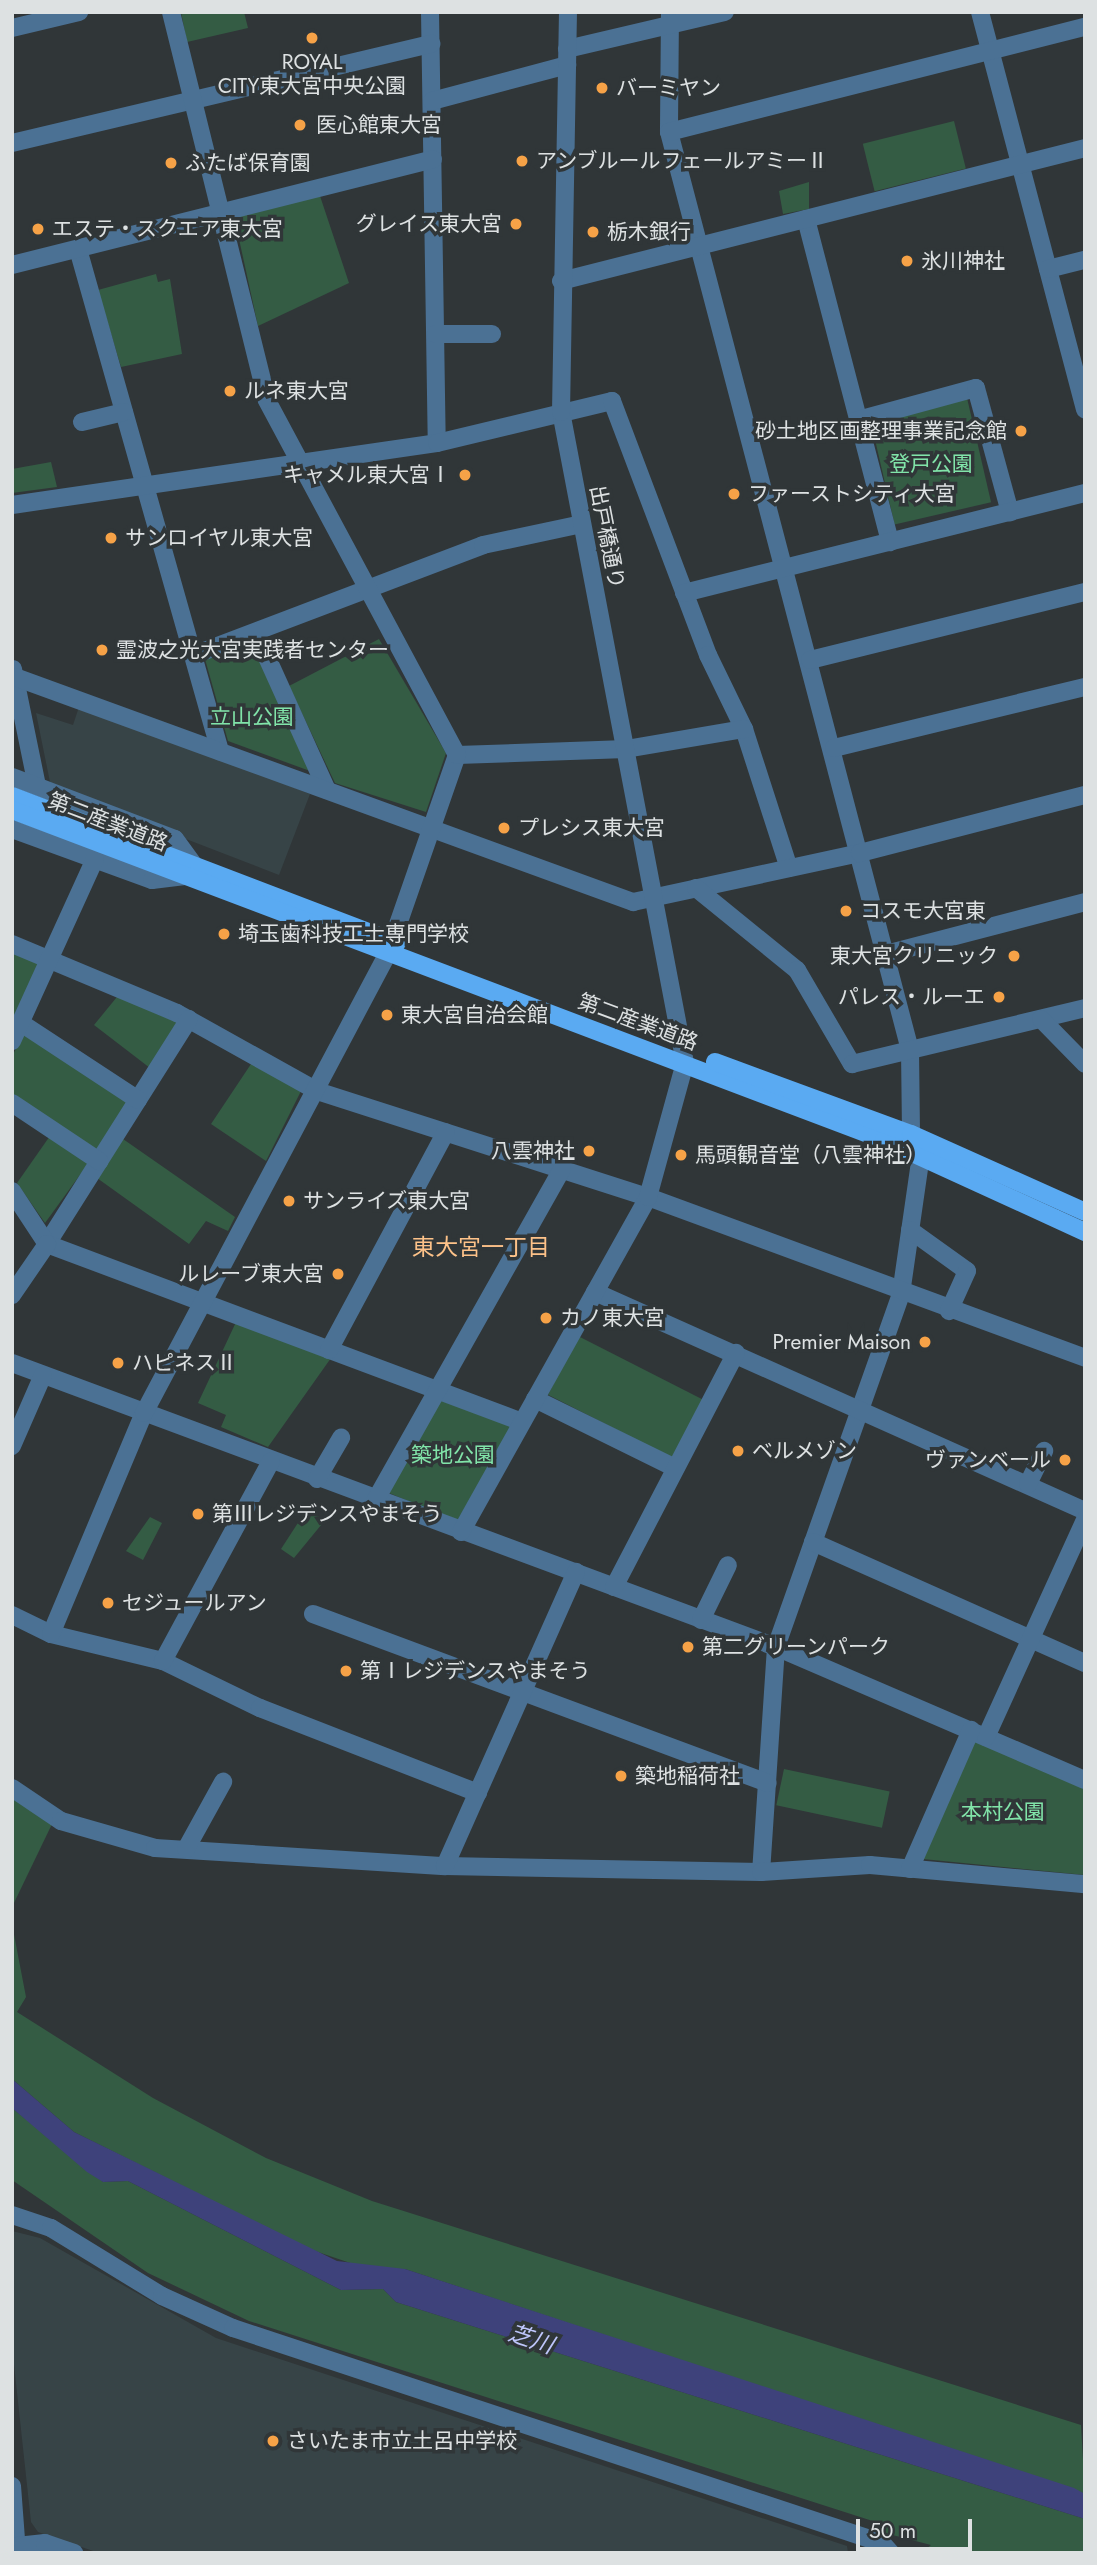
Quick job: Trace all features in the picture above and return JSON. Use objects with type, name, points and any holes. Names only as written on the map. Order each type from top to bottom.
[{"type":"main road","name":"第二産業道路","points":[[12,796],[189,870],[391,947],[685,1057],[911,1134],[1085,1212]]},
{"type":"main road","name":"第二産業道路","points":[[12,810],[189,870]]},
{"type":"main road","name":"第二産業道路","points":[[685,1057],[921,1155],[1085,1232]]},
{"type":"street","points":[[12,28],[29,18],[79,12]]},
{"type":"street","points":[[51,1634],[144,1413],[391,947],[457,755],[364,589],[267,400],[218,213],[171,12]]},
{"type":"street","points":[[430,12],[437,443]]},
{"type":"street","name":"出戸橋通り","points":[[568,12],[561,281],[561,412],[685,1057]]},
{"type":"street","points":[[432,101],[567,57],[670,19],[725,12]]},
{"type":"street","points":[[980,12],[1083,399]]},
{"type":"street","points":[[670,19],[669,132],[834,748],[910,1050],[911,1134],[921,1155],[901,1294],[776,1647],[761,1872]]},
{"type":"street","points":[[669,132],[1085,27]]},
{"type":"street","points":[[12,143],[431,44]]},
{"type":"street","points":[[561,281],[1085,148]]},
{"type":"street","points":[[12,265],[433,159]]},
{"type":"street","points":[[806,219],[890,542]]},
{"type":"street","points":[[78,248],[220,751]]},
{"type":"street","points":[[1048,270],[1085,260]]},
{"type":"street","points":[[436,334],[492,334]]},
{"type":"street","points":[[858,420],[976,388],[1010,512]]},
{"type":"street","points":[[12,505],[437,443],[612,401],[684,593],[744,729],[789,868]]},
{"type":"street","points":[[82,422],[124,412]]},
{"type":"street","points":[[684,593],[1085,493]]},
{"type":"street","points":[[194,655],[483,545],[582,524]]},
{"type":"street","points":[[810,660],[1085,592]]},
{"type":"street","points":[[256,633],[327,790]]},
{"type":"street","points":[[13,671],[220,751],[632,902],[860,853],[1085,795]]},
{"type":"street","points":[[13,671],[37,786]]},
{"type":"street","points":[[834,748],[1085,687]]},
{"type":"street","points":[[457,755],[626,749],[744,729]]},
{"type":"street","points":[[12,777],[175,839],[189,870],[152,880],[12,829]]},
{"type":"street","points":[[12,1041],[95,859]]},
{"type":"street","points":[[696,888],[797,970],[852,1064],[1085,1007]]},
{"type":"street","points":[[886,954],[1085,902]]},
{"type":"street","points":[[12,944],[189,1019],[317,1091],[648,1197],[901,1294],[1085,1358]]},
{"type":"street","points":[[12,1294],[47,1244],[189,1019]]},
{"type":"street","points":[[1041,1019],[1085,1064]]},
{"type":"street","points":[[20,1023],[138,1100]]},
{"type":"street","points":[[461,1532],[648,1197],[685,1057]]},
{"type":"street","points":[[12,1103],[99,1161]]},
{"type":"street","points":[[329,1350],[446,1132]]},
{"type":"street","points":[[375,1501],[562,1169]]},
{"type":"street","points":[[12,1191],[47,1244],[522,1422]]},
{"type":"street","points":[[910,1230],[967,1270],[949,1311]]},
{"type":"street","points":[[595,1292],[861,1406],[1085,1511]]},
{"type":"street","points":[[614,1587],[736,1353]]},
{"type":"street","points":[[12,1363],[375,1501],[776,1647],[1085,1780]]},
{"type":"street","points":[[12,1446],[43,1375]]},
{"type":"street","points":[[535,1399],[675,1468]]},
{"type":"street","points":[[317,1479],[341,1438]]},
{"type":"street","points":[[1028,1484],[1044,1451]]},
{"type":"street","points":[[163,1661],[271,1461]]},
{"type":"street","points":[[910,1869],[978,1733],[1030,1639],[1085,1520]]},
{"type":"street","points":[[813,1542],[1085,1663]]},
{"type":"street","points":[[701,1620],[728,1565]]},
{"type":"street","points":[[445,1866],[576,1572]]},
{"type":"street","points":[[313,1614],[768,1783]]},
{"type":"street","points":[[12,1615],[51,1634],[163,1661],[260,1708],[478,1793]]},
{"type":"street","points":[[186,1849],[223,1782]]},
{"type":"street","points":[[12,1788],[61,1821],[98,1835],[186,1849],[445,1866],[761,1872],[910,1869],[1085,1884]]},
{"type":"street","points":[[12,2215],[51,2228],[162,2296],[233,2328],[881,2549]]},
{"type":"street","points":[[12,2486],[17,2549],[45,2543],[74,2553]]},
{"type":"shaded area","points":[[80,704],[310,794],[279,875],[51,787],[36,713],[73,725]]},
{"type":"shaded area","name":"さいたま市立土呂中学校","points":[[12,2231],[40,2238],[216,2338],[847,2546],[848,2553],[99,2553],[38,2532],[31,2522],[12,2346]]},
{"type":"green space","points":[[181,12],[244,12],[248,28],[187,42]]},
{"type":"green space","points":[[954,121],[966,169],[875,191],[863,144]]},
{"type":"green space","points":[[809,182],[809,209],[783,214],[779,191]]},
{"type":"green space","points":[[319,193],[349,283],[258,326],[234,216]]},
{"type":"green space","points":[[156,274],[158,282],[170,279],[182,354],[121,367],[98,290]]},
{"type":"green space","name":"登戸公園","points":[[967,398],[991,502],[895,525],[871,420]]},
{"type":"green space","points":[[51,462],[57,487],[12,493],[12,469]]},
{"type":"green space","points":[[379,639],[446,753],[426,812],[335,783],[289,686]]},
{"type":"green space","name":"立山公園","points":[[251,641],[310,771],[228,741],[205,659]]},
{"type":"green space","points":[[12,947],[42,963],[12,1024]]},
{"type":"green space","points":[[121,992],[179,1021],[150,1068],[94,1025]]},
{"type":"green space","points":[[24,1031],[129,1102],[96,1151],[12,1094],[12,1057]]},
{"type":"green space","points":[[253,1061],[302,1089],[266,1161],[211,1124]]},
{"type":"green space","points":[[52,1133],[90,1161],[45,1223],[17,1183]]},
{"type":"green space","points":[[123,1139],[235,1217],[228,1231],[206,1221],[189,1244],[97,1178]]},
{"type":"green space","points":[[237,1320],[331,1358],[268,1447],[221,1427],[226,1415],[198,1403]]},
{"type":"green space","points":[[578,1336],[703,1400],[673,1458],[548,1395]]},
{"type":"green space","name":"築地公園","points":[[440,1400],[513,1427],[457,1521],[389,1493]]},
{"type":"green space","points":[[305,1512],[326,1519],[294,1558],[281,1549]]},
{"type":"green space","points":[[150,1517],[162,1523],[143,1560],[126,1551]]},
{"type":"green space","name":"本村公園","points":[[974,1739],[1085,1787],[1085,1875],[923,1859]]},
{"type":"green space","points":[[784,1769],[890,1791],[882,1828],[776,1805]]},
{"type":"green space","points":[[12,1793],[52,1824],[12,1907]]},
{"type":"green space","points":[[12,1924],[26,1997],[17,2012],[153,2098],[266,2158],[372,2201],[1081,2425],[1085,2494],[405,2269],[368,2269],[309,2249],[74,2132],[12,2079]]},
{"type":"green space","points":[[12,2108],[103,2182],[128,2181],[341,2290],[383,2289],[396,2302],[1085,2519],[1085,2553],[921,2553],[931,2545],[881,2532],[882,2524],[249,2321],[148,2273],[12,2180]]},
{"type":"water","name":"芝川","points":[[12,2079],[74,2132],[337,2261],[405,2269],[1074,2488],[1085,2494],[1085,2519],[396,2302],[383,2289],[341,2290],[128,2181],[103,2182],[87,2172],[12,2108]]},
{"type":"place","name":"ROYAL CITY東大宮中央公園","points":[[312,38]]},
{"type":"place","name":"バーミヤン","points":[[602,88]]},
{"type":"place","name":"医心館東大宮","points":[[300,125]]},
{"type":"place","name":"アンブルールフェールアミーⅡ","points":[[522,161]]},
{"type":"place","name":"ふたば保育園","points":[[171,163]]},
{"type":"place","name":"グレイス東大宮","points":[[516,224]]},
{"type":"place","name":"エステ・スクエア東大宮","points":[[38,229]]},
{"type":"place","name":"栃木銀行","points":[[593,232]]},
{"type":"place","name":"氷川神社","points":[[907,261]]},
{"type":"place","name":"ルネ東大宮","points":[[230,391]]},
{"type":"place","name":"砂土地区画整理事業記念館","points":[[1021,431]]},
{"type":"place","name":"キャメル東大宮Ⅰ","points":[[465,475]]},
{"type":"place","name":"ファーストシティ大宮","points":[[734,494]]},
{"type":"place","name":"サンロイヤル東大宮","points":[[111,538]]},
{"type":"place","name":"霊波之光大宮実践者センター","points":[[102,650]]},
{"type":"place","name":"プレシス東大宮","points":[[504,828]]},
{"type":"place","name":"コスモ大宮東","points":[[846,911]]},
{"type":"place","name":"埼玉歯科技工士専門学校","points":[[224,934]]},
{"type":"place","name":"東大宮クリニック","points":[[1014,956]]},
{"type":"place","name":"パレス・ルーエ","points":[[999,997]]},
{"type":"place","name":"東大宮自治会館","points":[[387,1015]]},
{"type":"place","name":"八雲神社","points":[[589,1151]]},
{"type":"place","name":"馬頭観音堂（八雲神社）","points":[[681,1155]]},
{"type":"place","name":"サンライズ東大宮","points":[[289,1201]]},
{"type":"place","name":"ルレーブ東大宮","points":[[338,1274]]},
{"type":"place","name":"カノ東大宮","points":[[546,1318]]},
{"type":"place","name":"Premier Maison","points":[[925,1342]]},
{"type":"place","name":"ハピネスⅡ","points":[[118,1363]]},
{"type":"place","name":"ベルメゾン","points":[[738,1451]]},
{"type":"place","name":"ヴァンベール","points":[[1065,1460]]},
{"type":"place","name":"第Ⅲレジデンスやまそう","points":[[198,1514]]},
{"type":"place","name":"セジュールアン","points":[[108,1603]]},
{"type":"place","name":"第二グリーンパーク","points":[[688,1647]]},
{"type":"place","name":"第Ⅰレジデンスやまそう","points":[[346,1671]]},
{"type":"place","name":"築地稲荷社","points":[[621,1776]]},
{"type":"place","name":"さいたま市立土呂中学校","points":[[273,2441]]},
{"type":"district","name":"東大宮一丁目","points":[[481,1247]]}]
